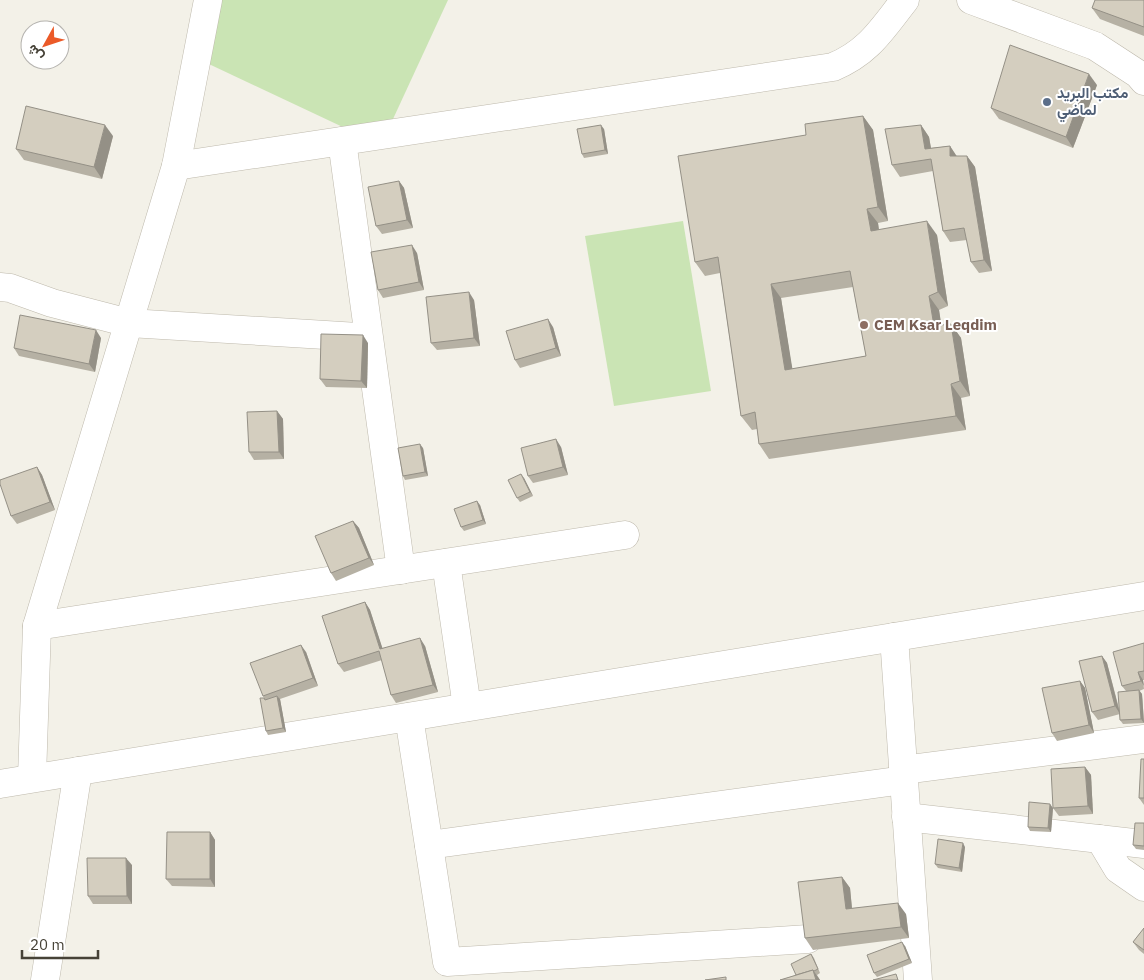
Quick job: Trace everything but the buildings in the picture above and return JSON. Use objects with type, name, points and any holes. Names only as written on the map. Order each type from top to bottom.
[{"type":"street","points":[[32,778],[37,626],[176,166],[208,0]]},
{"type":"street","points":[[176,166],[834,67],[860,54],[871,44],[905,0]]},
{"type":"street","points":[[970,0],[1095,46],[1142,75]]},
{"type":"street","points":[[342,142],[401,570]]},
{"type":"street","points":[[0,286],[52,303],[128,323],[369,337]]},
{"type":"street","points":[[37,626],[625,535]]},
{"type":"street","points":[[446,563],[467,707]]},
{"type":"street","points":[[0,784],[1144,596]]},
{"type":"street","points":[[894,637],[918,980]]},
{"type":"street","points":[[409,717],[448,962],[808,939]]},
{"type":"street","points":[[429,845],[1144,738]]},
{"type":"street","points":[[45,980],[78,771]]},
{"type":"street","points":[[906,817],[1144,844]]},
{"type":"street","points":[[1100,839],[1118,869],[1144,887]]},
{"type":"green space","points":[[220,0],[448,0],[381,145],[194,57]]},
{"type":"green space","points":[[683,221],[711,391],[614,406],[585,236]]},
{"type":"place","name":"مكتب البريد لماضي","points":[[1047,102]]},
{"type":"place","name":"CEM Ksar Leqdim","points":[[864,325]]}]
